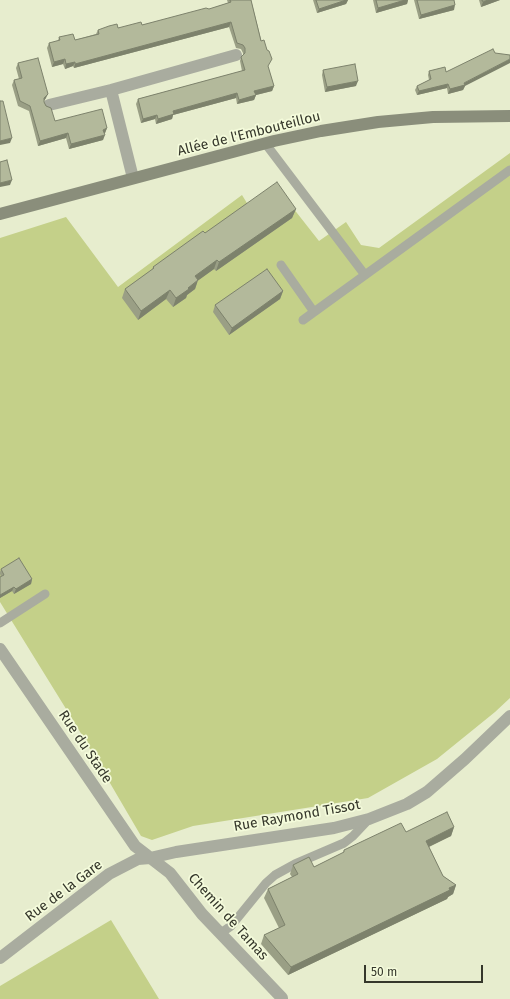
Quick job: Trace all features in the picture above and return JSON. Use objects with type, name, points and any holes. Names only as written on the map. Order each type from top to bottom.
[{"type":"street","points":[[49,105],[111,90],[236,55]]},
{"type":"street","points":[[111,90],[133,178]]},
{"type":"street","name":"Allée de l'Embouteillou","points":[[0,214],[265,143],[321,131],[378,122],[433,117],[510,116]]},
{"type":"street","name":"Rue du Stade","points":[[0,649],[135,846],[150,858]]},
{"type":"street","name":"Rue Raymond Tissot","points":[[150,858],[176,852],[334,828],[369,819],[407,804],[427,792],[466,759],[510,716]]},
{"type":"street","name":"Chemin de Tamas","points":[[150,858],[170,873],[186,895],[282,998]]},
{"type":"street","name":"Rue de la Gare","points":[[0,958],[109,874],[138,859],[150,858]]},
{"type":"lane","points":[[265,143],[365,275]]},
{"type":"lane","points":[[303,320],[510,170]]},
{"type":"lane","points":[[280,264],[314,312]]},
{"type":"lane","points":[[0,623],[45,594]]},
{"type":"lane","points":[[221,933],[231,926],[266,883],[275,875],[295,864],[344,843],[354,836],[369,819]]},
{"type":"green space","points":[[510,153],[510,698],[437,759],[368,798],[193,826],[152,840],[141,836],[76,725],[0,602],[0,238],[66,217],[118,287],[242,195],[250,208],[286,199],[319,241],[346,222],[361,245],[379,248]]},
{"type":"green space","points":[[111,920],[159,999],[0,999],[0,986]]},
{"type":"building","points":[[230,0],[251,0],[261,41],[264,40],[272,59],[268,66],[274,86],[254,91],[256,95],[239,100],[237,93],[173,111],[174,114],[158,119],[157,115],[143,119],[138,99],[245,70],[241,57],[245,53],[245,48],[243,45],[237,43],[231,22],[75,64],[75,62],[66,64],[65,59],[54,62],[49,43],[60,40],[59,37],[73,34],[75,40],[99,34],[98,30],[109,26],[117,24],[118,28],[141,22],[142,25],[206,8],[209,9],[231,2]]},
{"type":"building","points":[[316,0],[346,0],[319,9]]},
{"type":"building","points":[[376,0],[405,0],[378,8]]},
{"type":"building","points":[[417,0],[454,0],[455,5],[421,15]]},
{"type":"building","points":[[493,49],[495,53],[510,55],[510,59],[464,83],[465,85],[450,89],[448,84],[419,91],[417,86],[431,79],[429,71],[445,67],[446,72]]},
{"type":"building","points":[[38,58],[48,94],[44,98],[44,102],[46,106],[51,108],[55,121],[102,109],[107,128],[103,130],[105,135],[71,144],[68,133],[40,141],[30,106],[20,101],[14,80],[22,78],[18,63]]},
{"type":"building","points":[[355,64],[358,81],[327,87],[323,70]]},
{"type":"building","points":[[0,101],[3,101],[12,138],[0,141]]},
{"type":"building","points":[[7,160],[12,180],[0,183],[0,162]]},
{"type":"building","points":[[277,182],[296,209],[219,262],[217,260],[195,276],[198,280],[188,288],[189,289],[176,298],[170,290],[141,311],[125,289],[203,231],[205,233]]},
{"type":"building","points":[[267,269],[283,291],[232,328],[215,305]]},
{"type":"building","points":[[19,558],[32,579],[16,589],[14,587],[0,595],[0,577],[4,575],[1,569]]},
{"type":"building","points":[[447,812],[454,827],[426,841],[443,876],[456,885],[449,888],[450,890],[291,967],[264,935],[285,925],[268,889],[298,874],[293,865],[309,857],[314,867],[344,852],[344,850],[401,823],[406,832]]}]
